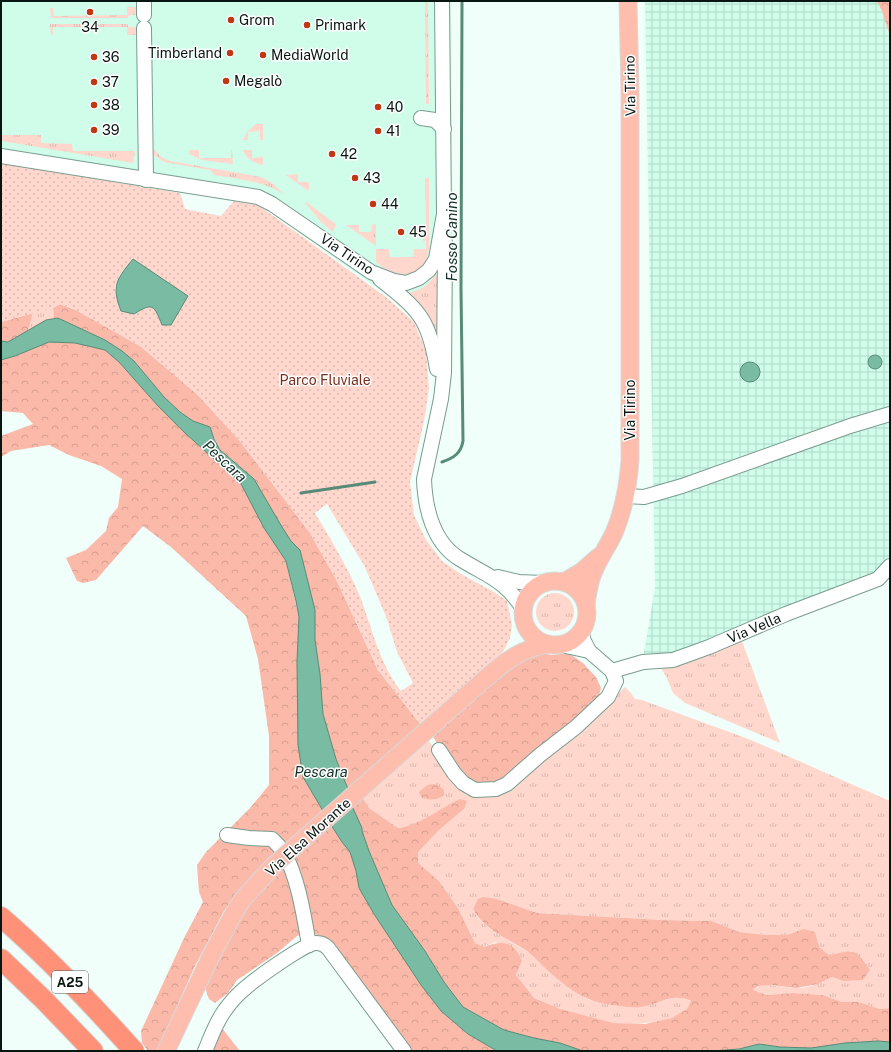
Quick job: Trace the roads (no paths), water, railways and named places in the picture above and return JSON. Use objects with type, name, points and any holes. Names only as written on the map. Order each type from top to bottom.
[{"type":"highway","name":"A25","points":[[1,916],[44,955],[134,1051]]},
{"type":"highway","name":"A25","points":[[1,959],[49,1004],[93,1051]]},
{"type":"main road","name":"Via Tirino","points":[[586,604],[590,580],[620,516],[626,496],[630,461],[630,92],[628,1]]},
{"type":"main road","name":"Via Tirino","points":[[564,582],[591,564],[604,551]]},
{"type":"main road","points":[[554,581],[564,582],[578,590],[586,604],[587,618],[582,631],[573,640],[555,645],[535,638],[530,633],[524,616],[528,597],[532,591],[543,584],[554,581]]},
{"type":"main road","name":"Via Elsa Morante","points":[[502,664],[515,644],[524,616]]},
{"type":"main road","name":"Via Elsa Morante","points":[[166,1051],[211,956],[234,912],[242,900],[274,865],[502,664],[522,651],[537,646],[555,645]]},
{"type":"street","name":"Via Tirino","points":[[1,156],[258,197],[278,208],[371,272],[394,281],[406,283],[415,280],[426,273],[436,258],[444,214],[442,1]]},
{"type":"street","points":[[144,14],[146,180]]},
{"type":"street","points":[[421,118],[435,120],[444,129]]},
{"type":"street","points":[[444,214],[444,374],[441,399],[424,479],[428,511],[434,528],[444,544],[460,559],[496,577],[511,581],[543,584]]},
{"type":"street","points":[[371,272],[413,308],[427,326],[434,352],[441,399]]},
{"type":"street","points":[[626,496],[644,497],[682,486],[850,426],[890,414]]},
{"type":"street","name":"Via Vella","points":[[612,671],[643,662],[673,660],[709,647],[786,614],[878,578],[890,566]]},
{"type":"street","points":[[483,571],[508,589],[524,616]]},
{"type":"street","points":[[439,750],[454,773],[463,783],[476,790],[496,789],[508,784],[540,754],[576,727],[608,698],[616,681],[612,671],[589,651],[583,639],[582,631]]},
{"type":"street","points":[[555,645],[589,651]]},
{"type":"street","points":[[227,835],[272,839],[282,850],[292,873],[304,918],[309,945]]},
{"type":"street","points":[[205,1051],[216,1024],[233,1000],[252,983],[309,945],[317,943],[323,944],[328,948],[404,1051]]},
{"type":"water","points":[[133,259],[188,296],[171,325],[162,325],[155,310],[149,307],[134,314],[121,311],[116,295],[117,283]]},
{"type":"water","name":"Pescara","points":[[58,318],[105,340],[122,351],[134,361],[164,397],[180,412],[193,421],[210,427],[220,450],[254,479],[291,541],[300,550],[315,610],[315,640],[320,674],[323,714],[336,759],[369,851],[392,905],[425,951],[444,982],[463,1007],[504,1030],[560,1043],[583,1051],[497,1051],[468,1034],[441,1011],[421,985],[374,914],[359,888],[356,871],[350,852],[333,828],[303,777],[298,745],[297,662],[299,617],[286,561],[264,528],[240,482],[185,433],[158,406],[119,362],[105,350],[75,343],[49,342],[1,360],[1,341],[8,342],[46,320]]},
{"type":"water","points":[[872,355],[878,355],[882,359],[882,365],[878,369],[872,369],[868,365],[868,359]]},
{"type":"water","points":[[746,362],[754,362],[760,368],[760,376],[754,382],[746,382],[740,376],[740,368]]},
{"type":"water","points":[[878,1041],[890,1042],[890,1051],[712,1051],[739,1049],[759,1044],[780,1047],[811,1048],[845,1043]]},
{"type":"waterway","name":"Fosso Canino","points":[[442,462],[450,459],[459,452],[463,441],[461,289],[462,1]]},
{"type":"waterway","name":"Fosso Canino","points":[[301,493],[375,482]]},
{"type":"place","name":"34","points":[[90,12]]},
{"type":"place","name":"Grom","points":[[231,20]]},
{"type":"place","name":"Primark","points":[[307,25]]},
{"type":"place","name":"Timberland","points":[[230,53]]},
{"type":"place","name":"MediaWorld","points":[[263,55]]},
{"type":"place","name":"36","points":[[94,57]]},
{"type":"place","name":"Megalò","points":[[226,81]]},
{"type":"place","name":"37","points":[[94,82]]},
{"type":"place","name":"38","points":[[94,105]]},
{"type":"place","name":"40","points":[[378,107]]},
{"type":"place","name":"39","points":[[94,130]]},
{"type":"place","name":"41","points":[[378,131]]},
{"type":"place","name":"42","points":[[332,154]]},
{"type":"place","name":"43","points":[[355,178]]},
{"type":"place","name":"44","points":[[373,204]]},
{"type":"place","name":"45","points":[[401,232]]},
{"type":"park label","name":"Parco Fluviale","points":[[325,380]]}]
